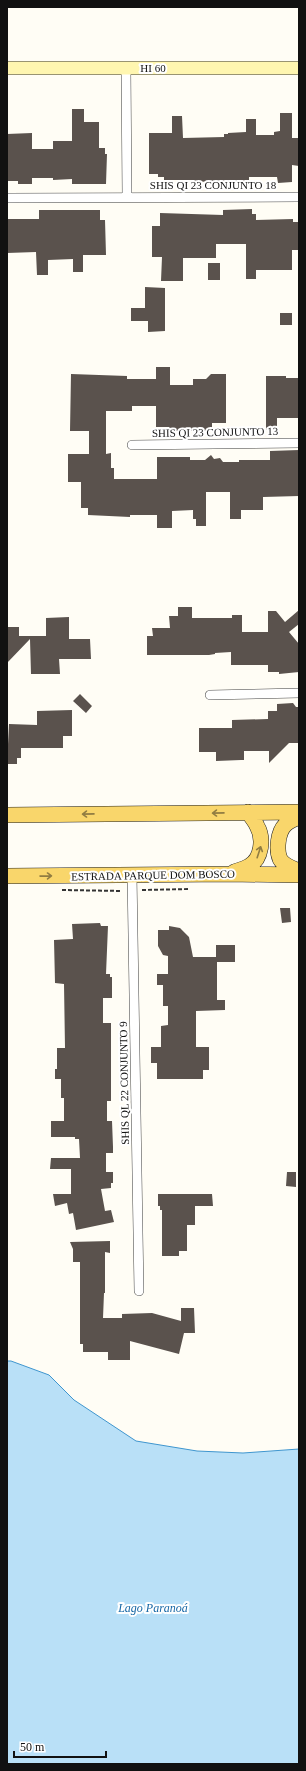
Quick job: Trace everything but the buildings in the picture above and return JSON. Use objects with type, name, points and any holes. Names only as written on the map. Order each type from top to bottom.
[{"type":"main road","points":[[229,874],[250,866],[257,858],[261,846],[257,826],[248,812]]},
{"type":"main road","points":[[7,815],[299,812]]},
{"type":"main road","points":[[299,817],[284,825],[280,834],[278,846],[280,858],[286,865],[299,871]]},
{"type":"main road","name":"ESTRADA PARQUE DOM BOSCO","points":[[7,876],[229,874],[299,875]]},
{"type":"street","name":"HI 60","points":[[7,68],[299,68]]},
{"type":"street","points":[[126,68],[127,197]]},
{"type":"street","name":"SHIS QI 23 CONJUNTO 18","points":[[7,198],[299,197]]},
{"type":"street","name":"SHIS QI 23 CONJUNTO 13","points":[[132,445],[299,443]]},
{"type":"street","points":[[210,695],[299,693]]},
{"type":"street","name":"SHIS QL 22 CONJUNTO 9","points":[[132,875],[139,1291]]},
{"type":"water","name":"Lago Paranoá","points":[[7,1361],[11,1361],[49,1375],[74,1400],[136,1441],[197,1451],[243,1453],[299,1449],[299,1764],[7,1764]]}]
